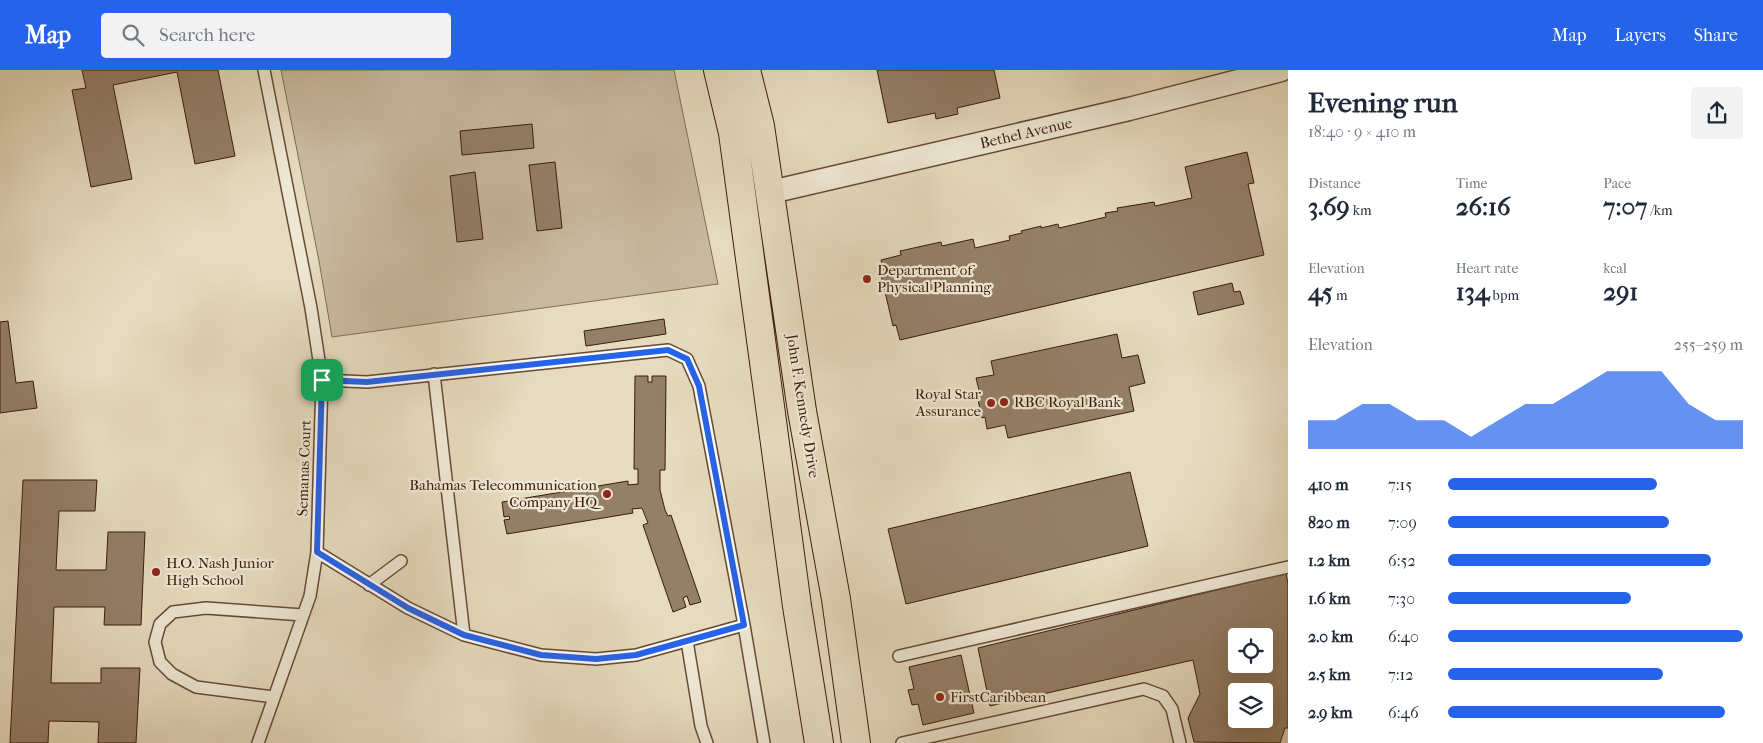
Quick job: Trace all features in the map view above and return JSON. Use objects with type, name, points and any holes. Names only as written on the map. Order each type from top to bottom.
[{"type":"highway","name":"John F. Kennedy Drive","points":[[718,70],[733,133],[797,606],[818,743]]},
{"type":"highway","name":"John F. Kennedy Drive","points":[[746,70],[760,126],[771,192],[802,411],[836,600],[856,743]]},
{"type":"street","name":"Bethel Avenue","points":[[771,192],[1130,109],[1281,70]]},
{"type":"lane","name":"Semanas Court","points":[[258,743],[310,596],[317,552],[322,380],[311,308],[264,70]]},
{"type":"lane","points":[[322,380],[367,382],[668,350],[687,359],[699,386],[764,743]]},
{"type":"lane","points":[[434,374],[464,635]]},
{"type":"lane","points":[[317,552],[408,608],[464,635],[541,655],[596,659],[636,655],[744,625]]},
{"type":"lane","points":[[370,585],[402,561]]},
{"type":"lane","points":[[899,656],[1288,567]]},
{"type":"lane","points":[[274,697],[196,687],[172,674],[160,662],[156,642],[160,624],[174,612],[206,608],[303,616]]},
{"type":"lane","points":[[687,641],[701,726],[708,743]]},
{"type":"lane","points":[[902,743],[1144,689],[1163,696],[1172,708],[1180,743]]},
{"type":"shaded area","points":[[281,70],[674,70],[718,284],[332,337]]},
{"type":"building","points":[[82,70],[218,70],[235,156],[195,164],[177,72],[113,85],[132,179],[91,187],[72,90],[86,88]]},
{"type":"building","points":[[877,70],[994,70],[1000,98],[957,108],[958,114],[936,119],[935,113],[888,123]]},
{"type":"building","points":[[532,124],[534,148],[462,155],[460,131]]},
{"type":"building","points":[[1247,152],[1254,183],[1248,184],[1264,255],[900,340],[896,325],[893,326],[881,275],[885,274],[881,260],[901,255],[900,251],[941,242],[942,246],[973,239],[975,248],[1010,240],[1009,236],[1041,226],[1041,228],[1058,224],[1059,228],[1106,217],[1105,213],[1118,211],[1117,208],[1154,202],[1155,206],[1192,198],[1185,167]]},
{"type":"building","points":[[555,162],[562,228],[537,231],[529,165]]},
{"type":"building","points":[[475,172],[483,239],[457,242],[450,176]]},
{"type":"building","points":[[1232,283],[1234,292],[1240,291],[1244,304],[1198,315],[1193,292]]},
{"type":"building","points":[[664,319],[666,334],[586,346],[584,331]]},
{"type":"building","points":[[8,321],[16,383],[33,381],[37,408],[0,413],[0,322]]},
{"type":"building","points":[[1117,334],[1122,358],[1138,355],[1145,383],[1129,387],[1134,411],[1008,438],[1005,425],[987,429],[985,417],[982,418],[976,391],[979,390],[976,378],[994,375],[991,361]]},
{"type":"building","name":"Bahamas Telecommunication Company HQ","points":[[635,376],[648,376],[648,382],[652,382],[652,376],[666,376],[665,470],[660,470],[660,490],[665,510],[668,516],[671,515],[701,602],[690,605],[687,596],[683,598],[686,607],[673,612],[643,525],[648,523],[642,508],[632,509],[633,513],[507,534],[504,520],[510,519],[509,516],[504,517],[502,502],[628,481],[628,485],[638,484],[638,469],[634,469]]},
{"type":"building","points":[[1130,472],[1148,546],[906,604],[888,529]]},
{"type":"building","points":[[23,480],[97,480],[95,511],[59,511],[56,570],[106,570],[108,532],[145,532],[141,625],[104,625],[105,607],[54,607],[51,683],[101,683],[101,668],[140,668],[136,743],[98,743],[99,722],[49,721],[48,743],[10,743]]},
{"type":"building","points":[[1286,573],[1288,584],[1288,728],[1285,728],[1280,743],[1194,742],[1188,718],[1200,694],[1193,660],[990,706],[978,648]]},
{"type":"building","name":"FirstCaribbean","points":[[961,655],[974,713],[923,725],[918,704],[912,705],[908,690],[914,689],[909,667]]},
{"type":"place","name":"Department of Physical Planning","points":[[867,279]]},
{"type":"place","name":"RBC Royal Bank","points":[[1004,402]]},
{"type":"place","name":"Royal Star Assurance","points":[[991,403]]},
{"type":"place","name":"Bahamas Telecommunication Company HQ","points":[[607,494]]},
{"type":"place","name":"H.O. Nash Junior High School","points":[[156,572]]},
{"type":"place","name":"FirstCaribbean","points":[[940,697]]},
{"type":"route","points":[[668,350],[687,359],[699,386],[744,625],[636,655],[596,659],[541,655],[464,635],[408,608],[317,552],[322,380],[367,382],[668,350]]}]
